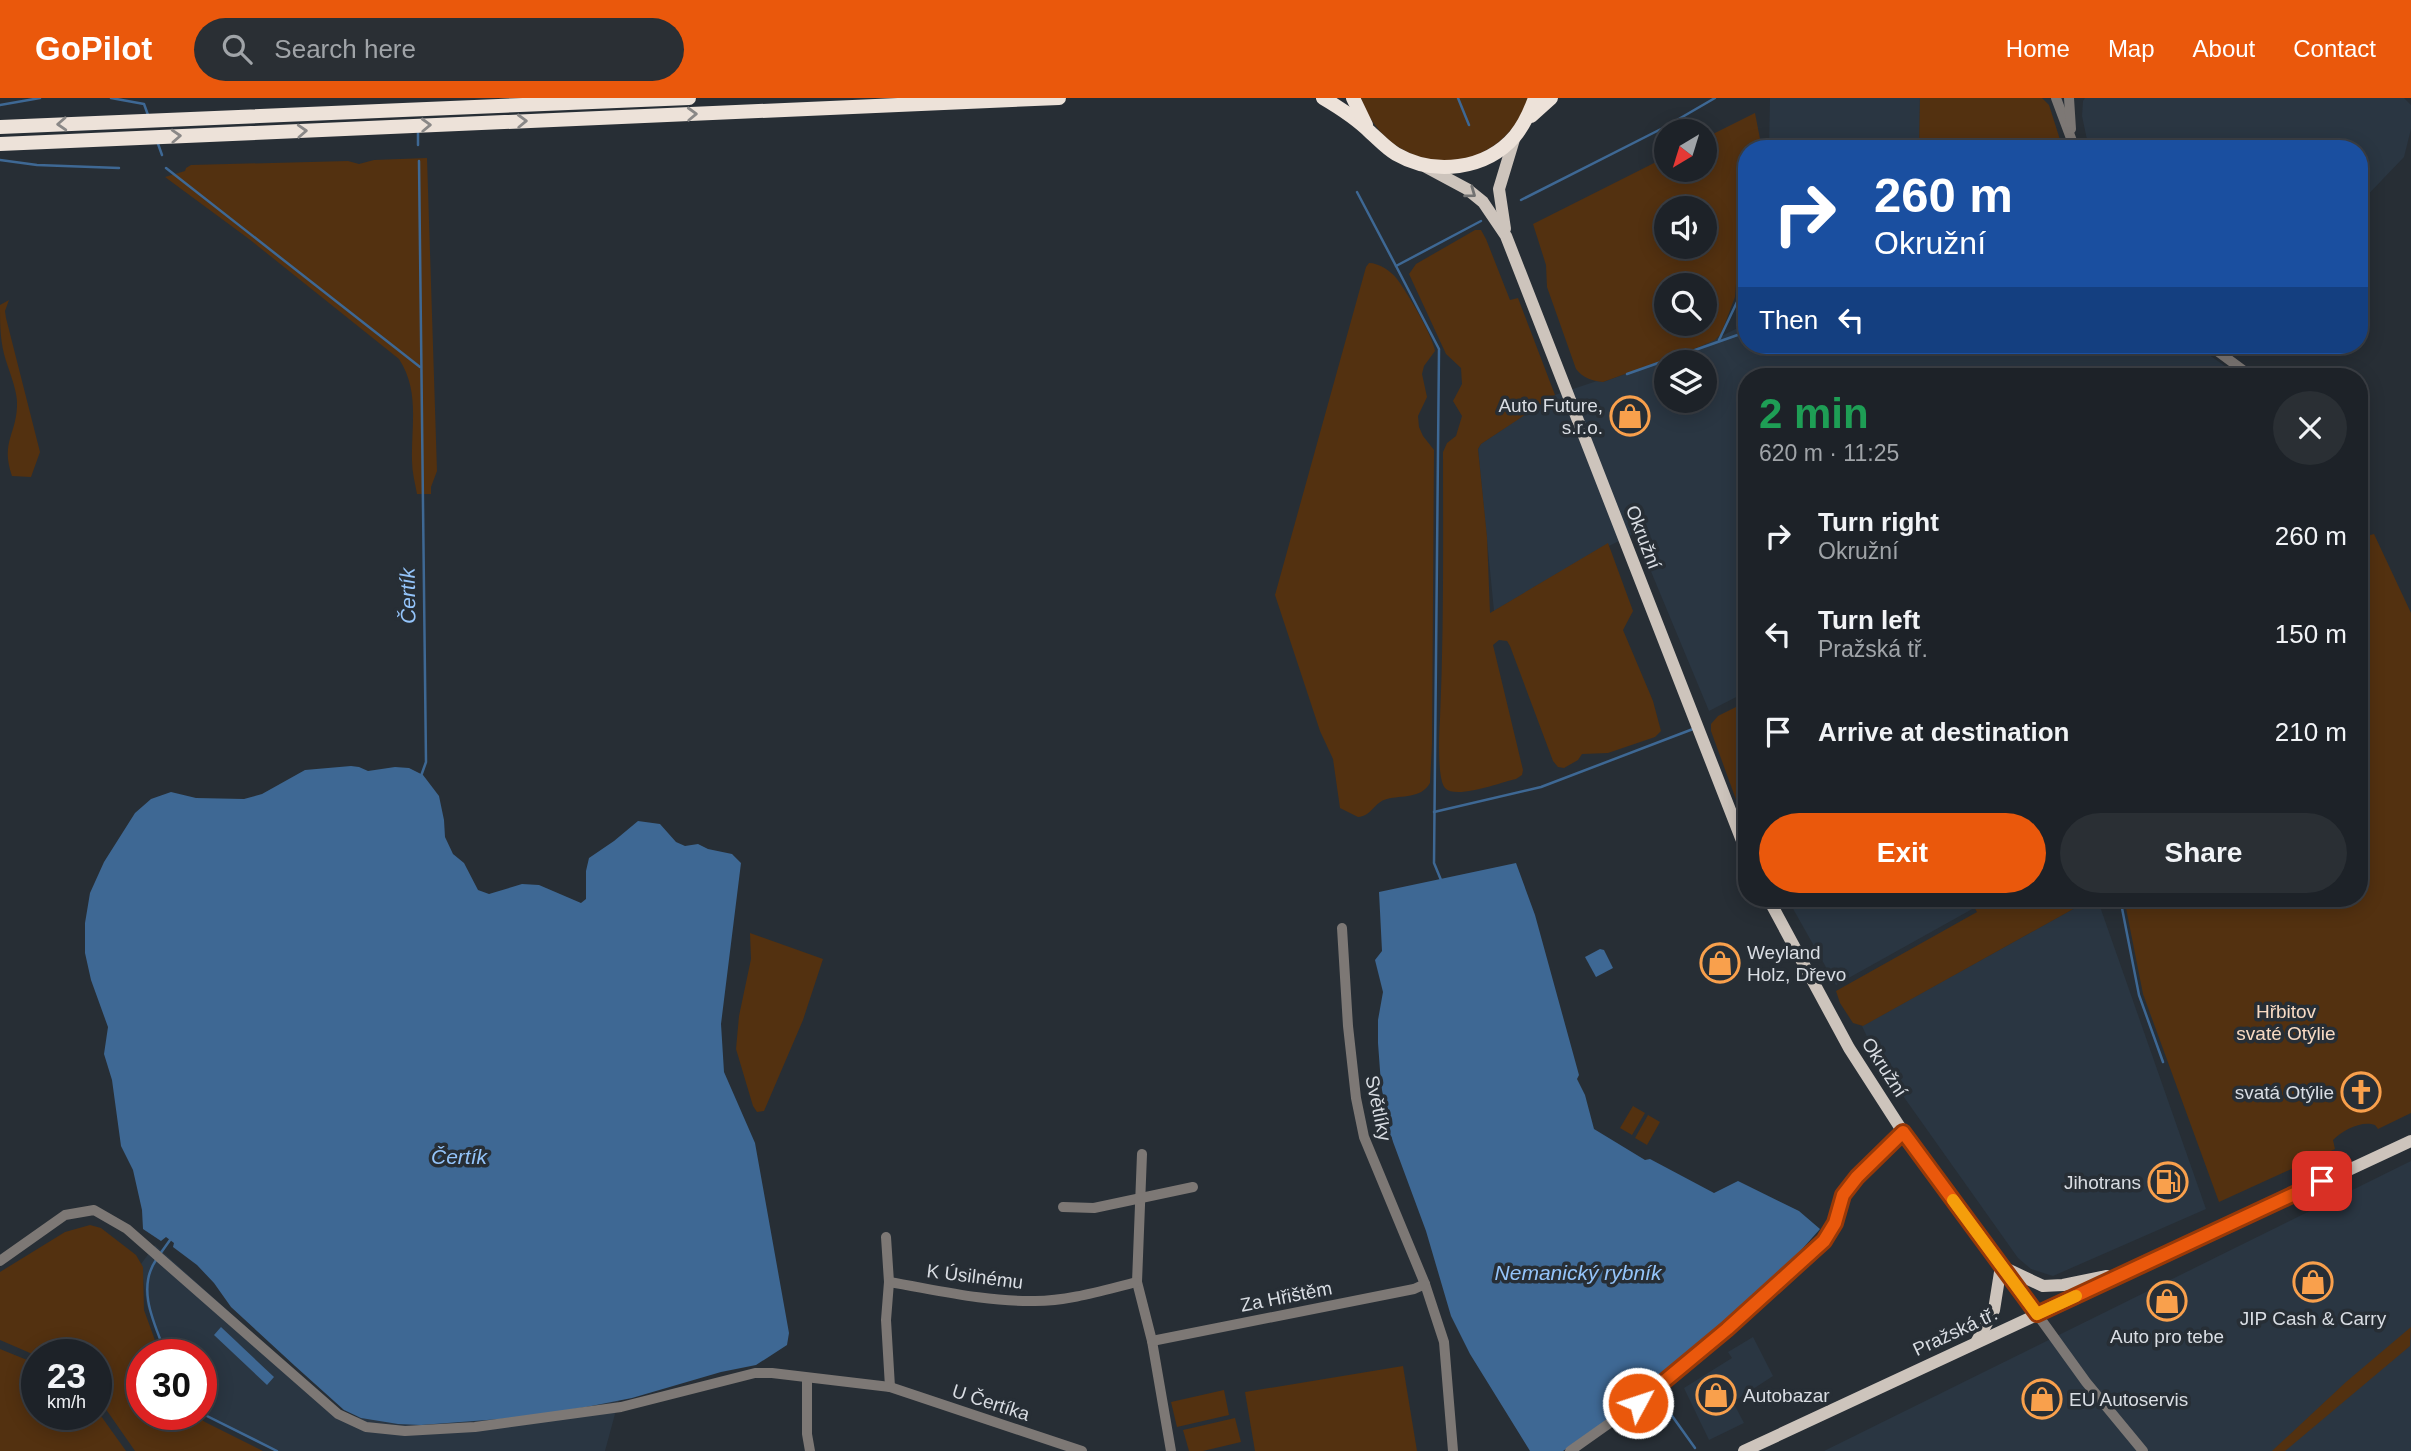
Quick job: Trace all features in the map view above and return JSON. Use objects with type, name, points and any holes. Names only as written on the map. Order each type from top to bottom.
[{"type":"highway","points":[[0,127],[689,98]]},
{"type":"highway","points":[[0,144],[1059,98]]},
{"type":"highway","points":[[1323,98],[1371,132],[1394,153],[1423,165],[1456,167],[1473,163],[1495,152],[1551,98]]},
{"type":"highway","points":[[1353,98],[1361,118],[1371,132]]},
{"type":"highway","points":[[1527,119],[1535,98]]},
{"type":"main road","name":"Okružní","points":[[1506,236],[1499,189],[1514,136]]},
{"type":"main road","name":"Okružní","points":[[1423,165],[1467,189],[1483,202],[1506,236],[1738,830]]},
{"type":"main road","name":"Okružní","points":[[1773,907],[1849,1048],[1903,1132],[2037,1314]]},
{"type":"main road","name":"Pražská tř.","points":[[1744,1451],[2411,1141]]},
{"type":"main road","points":[[1976,1343],[1994,1310],[2001,1266],[2043,1286],[2125,1272]]},
{"type":"street","points":[[2056,98],[2072,140]]},
{"type":"street","points":[[2069,98],[2074,140]]},
{"type":"street","points":[[2221,354],[2240,368]]},
{"type":"street","name":"Světlíky","points":[[1342,928],[1348,1027],[1356,1098],[1364,1137],[1425,1284]]},
{"type":"street","points":[[1570,1451],[1638,1403],[1727,1329],[1824,1241],[1835,1223],[1843,1195],[1857,1177],[1903,1132]]},
{"type":"street","points":[[1142,1154],[1137,1282],[1153,1341],[1171,1451]]},
{"type":"street","points":[[1063,1207],[1094,1208],[1193,1186]]},
{"type":"street","name":"U Čertíka","points":[[0,1261],[65,1215],[94,1210],[127,1229],[338,1414],[366,1427],[405,1431],[475,1427],[621,1407],[755,1373],[890,1387],[1077,1450]]},
{"type":"street","points":[[886,1237],[889,1282],[886,1320],[890,1387]]},
{"type":"street","name":"K Úsilnému","points":[[889,1282],[988,1299],[1036,1301],[1077,1296],[1137,1282]]},
{"type":"street","points":[[1425,1284],[1444,1342],[1453,1451]]},
{"type":"street","name":"Za Hřištěm","points":[[1153,1341],[1413,1289],[1425,1284]]},
{"type":"street","points":[[2037,1314],[2086,1382],[2143,1451]]},
{"type":"street","points":[[807,1379],[807,1434],[810,1451]]},
{"type":"shaded area","points":[[1770,98],[1920,98],[1919,140],[1769,140]]},
{"type":"shaded area","points":[[2085,98],[2404,98],[2411,105],[2411,129],[2404,157],[2368,195],[2368,140],[2087,140],[2082,116]]},
{"type":"shaded area","points":[[1738,328],[1738,354],[2208,354],[2228,368],[1738,368],[1738,696],[1709,711],[1635,533],[1609,546],[1608,544],[1494,611],[1478,449],[1481,444],[1552,396],[1597,381],[1603,382],[1654,363],[1654,413],[1717,413],[1717,350],[1691,350]]},
{"type":"shaded area","points":[[1792,907],[1976,907],[1836,985]]},
{"type":"shaded area","points":[[2077,907],[2100,907],[2206,1209],[2053,1276],[2031,1269],[2018,1258],[1879,1062],[1862,1026]]},
{"type":"shaded area","points":[[2411,1161],[2411,1451],[1824,1451]]},
{"type":"shaded area","points":[[155,1245],[347,1418],[625,1377],[605,1451],[276,1451],[217,1423],[217,1339],[159,1339],[147,1306],[141,1264]]},
{"type":"shaded area","name":"Autobazar","points":[[1753,1337],[1773,1376],[1733,1402],[1744,1423],[1709,1440],[1684,1388],[1732,1358],[1728,1352]]},
{"type":"green space","points":[[1361,98],[1528,98],[1514,126],[1494,145],[1471,157],[1445,161],[1419,157],[1395,145],[1375,125]]},
{"type":"green space","points":[[1920,98],[2042,98],[2049,105],[2060,140],[1919,140]]},
{"type":"green space","points":[[1755,113],[1760,140],[1738,140],[1738,257],[1735,297],[1721,334],[1715,340],[1691,350],[1654,350],[1654,363],[1603,382],[1588,379],[1576,369],[1547,287],[1546,265],[1533,224],[1654,163],[1654,182],[1717,182],[1717,132]]},
{"type":"green space","points":[[427,158],[437,471],[431,494],[417,494],[412,465],[412,396],[406,371],[399,359],[249,239],[165,177],[185,171],[191,165],[348,161],[359,164],[374,160]]},
{"type":"green space","points":[[1475,230],[1481,230],[1486,239],[1510,300],[1518,298],[1555,395],[1481,444],[1478,449],[1487,537],[1490,613],[1608,543],[1633,611],[1623,630],[1653,701],[1661,731],[1655,737],[1608,753],[1582,754],[1578,760],[1564,768],[1558,767],[1553,761],[1510,646],[1507,641],[1499,640],[1493,645],[1522,775],[1516,779],[1459,792],[1445,788],[1442,783],[1439,745],[1443,619],[1443,452],[1447,443],[1456,436],[1462,416],[1453,401],[1462,384],[1461,368],[1446,354],[1409,274],[1416,264]]},
{"type":"green space","points":[[1369,263],[1385,268],[1397,279],[1425,325],[1435,351],[1424,366],[1422,374],[1427,397],[1418,416],[1423,436],[1434,450],[1432,744],[1430,783],[1422,792],[1383,801],[1367,814],[1358,817],[1340,808],[1333,759],[1320,731],[1275,595]]},
{"type":"green space","points":[[9,300],[5,311],[6,318],[40,452],[31,477],[12,476],[9,464],[9,445],[17,401],[3,348],[0,305]]},
{"type":"green space","name":"Hřbitov svaté Otýlie","points":[[2374,534],[2411,613],[2411,1113],[2378,1129],[2370,1124],[2353,1127],[2333,1140],[2335,1149],[2219,1202],[2143,994],[2126,907],[2368,907],[2368,536]]},
{"type":"green space","points":[[1738,706],[1738,805],[1711,731],[1711,724],[1718,716]]},
{"type":"green space","points":[[1974,907],[2077,907],[1863,1026],[1853,1023],[1836,991],[1977,912]]},
{"type":"green space","points":[[750,933],[823,959],[803,1020],[764,1111],[757,1112],[736,1049],[739,1016],[751,959]]},
{"type":"green space","points":[[1633,1106],[1645,1113],[1632,1135],[1620,1128]]},
{"type":"green space","points":[[1648,1115],[1660,1122],[1647,1145],[1635,1138]]},
{"type":"green space","points":[[90,1225],[101,1228],[136,1255],[143,1267],[144,1310],[155,1339],[126,1339],[126,1430],[217,1428],[263,1451],[135,1451],[112,1418],[112,1339],[21,1339],[21,1349],[0,1340],[0,1272],[65,1232]]},
{"type":"green space","points":[[2411,1327],[2410,1346],[2285,1451],[2272,1451],[2346,1382]]},
{"type":"green space","points":[[0,1349],[21,1358],[21,1430],[111,1430],[126,1451],[0,1451]]},
{"type":"green space","points":[[1403,1366],[1417,1451],[1255,1451],[1245,1392]]},
{"type":"green space","points":[[1224,1390],[1229,1415],[1177,1427],[1171,1402]]},
{"type":"green space","points":[[1235,1418],[1241,1442],[1203,1451],[1189,1451],[1183,1430]]},
{"type":"water","name":"Čertík","points":[[351,766],[368,771],[409,768],[423,775],[439,796],[445,837],[453,854],[464,863],[478,890],[489,894],[522,884],[539,885],[581,903],[586,899],[589,858],[638,821],[660,824],[676,842],[685,846],[698,844],[732,854],[741,863],[721,1024],[724,1072],[755,1143],[789,1333],[787,1345],[756,1365],[721,1372],[632,1398],[586,1407],[527,1417],[421,1425],[361,1418],[344,1410],[231,1307],[197,1265],[173,1247],[174,1243],[166,1237],[161,1241],[143,1229],[142,1210],[133,1170],[121,1146],[112,1080],[104,1054],[108,1027],[91,980],[85,953],[85,923],[90,893],[104,862],[135,813],[151,799],[171,792],[196,798],[244,799],[262,794],[305,770]]},
{"type":"water","name":"Nemanický rybník","points":[[1516,863],[1535,915],[1579,1075],[1577,1079],[1585,1095],[1594,1129],[1645,1160],[1650,1159],[1714,1193],[1738,1181],[1799,1211],[1820,1229],[1795,1257],[1709,1335],[1609,1419],[1563,1451],[1530,1451],[1470,1354],[1451,1316],[1426,1231],[1389,1131],[1381,1084],[1378,1020],[1383,992],[1375,960],[1382,951],[1379,892]]},
{"type":"water","points":[[1600,949],[1604,950],[1613,968],[1596,977],[1585,957]]},
{"type":"water","points":[[221,1327],[274,1377],[267,1385],[214,1335]]},
{"type":"waterway","points":[[0,105],[40,98]]},
{"type":"waterway","points":[[111,98],[144,104],[148,115]]},
{"type":"waterway","points":[[1458,98],[1469,125]]},
{"type":"waterway","points":[[1521,200],[1665,127],[1715,98]]},
{"type":"waterway","name":"Čertík","points":[[418,129],[418,145]]},
{"type":"waterway","points":[[157,141],[162,155]]},
{"type":"waterway","points":[[0,160],[37,165],[119,168]]},
{"type":"waterway","name":"Čertík","points":[[419,161],[426,762],[421,776]]},
{"type":"waterway","points":[[166,168],[420,367]]},
{"type":"waterway","points":[[1357,192],[1396,266]]},
{"type":"waterway","points":[[1441,880],[1434,863],[1439,349],[1396,266],[1481,221]]},
{"type":"waterway","points":[[1719,340],[1738,300]]},
{"type":"waterway","points":[[1627,374],[1738,335]]},
{"type":"waterway","points":[[1434,812],[1541,787],[1693,729]]},
{"type":"waterway","points":[[2122,907],[2139,995],[2163,1062]]},
{"type":"waterway","points":[[160,1254],[170,1240]]},
{"type":"waterway","points":[[156,1260],[150,1271],[147,1295],[160,1339]]},
{"type":"waterway","points":[[1665,1406],[1695,1448]]},
{"type":"waterway","points":[[217,1421],[277,1451]]},
{"type":"slow traffic","points":[[1953,1200],[2037,1314],[2076,1296]]},
{"type":"place","name":"Auto Future, s.r.o.","points":[[1630,416]]},
{"type":"place","name":"Weyland Holz, Dřevo","points":[[1720,963]]},
{"type":"place","name":"svatá Otýlie","points":[[2361,1092]]},
{"type":"place","name":"Jihotrans","points":[[2168,1182]]},
{"type":"place","name":"JIP Cash & Carry","points":[[2313,1282]]},
{"type":"place","name":"Auto pro tebe","points":[[2167,1301]]},
{"type":"place","name":"Autobazar","points":[[1716,1395]]},
{"type":"place","name":"EU Autoservis","points":[[2042,1399]]},
{"type":"route","points":[[1638,1403],[1727,1329],[1824,1241],[1835,1223],[1843,1195],[1857,1177],[1903,1132],[2037,1314],[2322,1181]]}]
